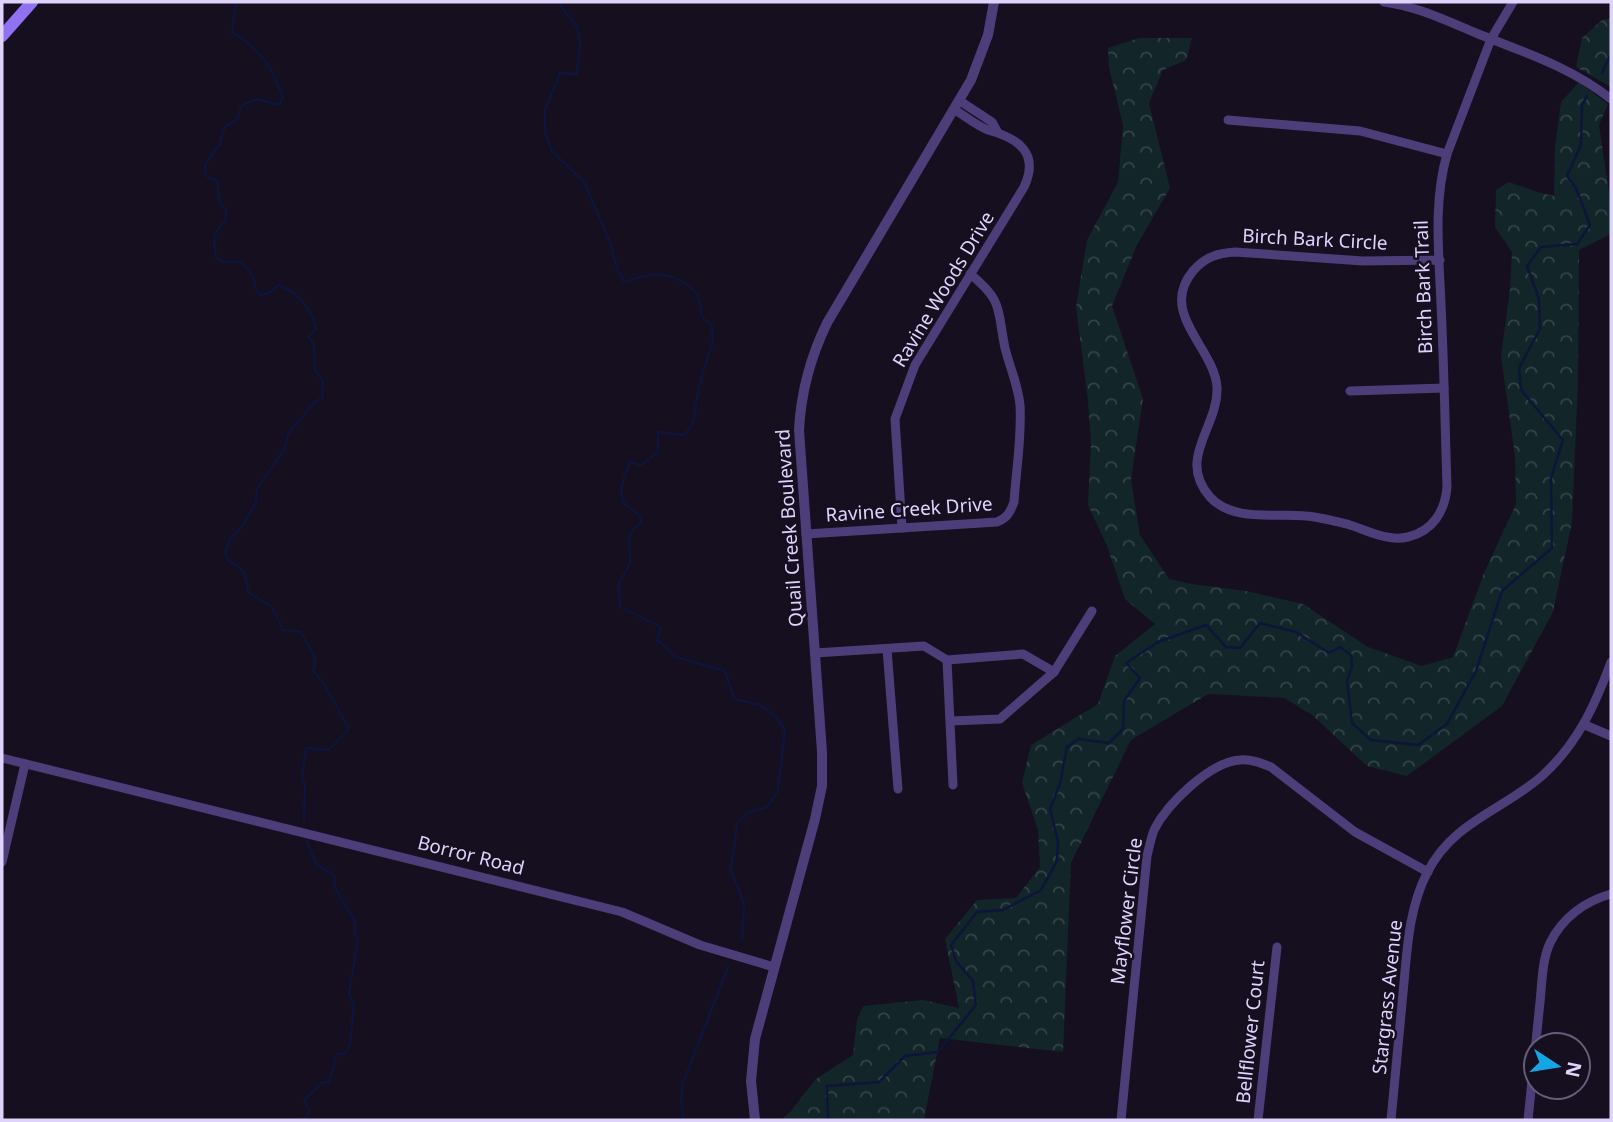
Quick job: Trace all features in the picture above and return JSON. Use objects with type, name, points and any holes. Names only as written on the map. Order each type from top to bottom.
[{"type":"main road","points":[[2,36],[32,2]]},
{"type":"street","name":"Quail Creek Boulevard","points":[[774,967],[822,786],[800,441],[804,383],[813,352],[827,323],[957,105],[982,54],[994,2]]},
{"type":"street","points":[[1384,2],[1422,12],[1555,64],[1611,99]]},
{"type":"street","name":"Birch Bark Trail","points":[[1378,535],[1401,538],[1423,531],[1441,512],[1446,500],[1439,196],[1447,154],[1491,39],[1513,2]]},
{"type":"street","name":"Ravine Woods Drive","points":[[902,528],[895,419],[898,405],[915,365],[1030,175],[1031,165],[1026,151],[997,131],[986,130],[957,105]]},
{"type":"street","points":[[1228,120],[1360,131],[1447,154]]},
{"type":"street","name":"Birch Bark Circle","points":[[1378,535],[1332,520],[1308,516],[1237,512],[1223,508],[1203,489],[1196,463],[1202,437],[1213,418],[1217,387],[1214,373],[1184,316],[1184,289],[1188,277],[1197,266],[1221,253],[1363,261],[1440,260]]},
{"type":"street","name":"Ravine Creek Drive","points":[[806,534],[997,522],[1010,513],[1014,502],[1020,406],[1014,371],[1006,351],[998,303],[970,274]]},
{"type":"street","points":[[1350,391],[1444,388]]},
{"type":"street","points":[[951,721],[1000,719],[1054,672],[1092,611]]},
{"type":"street","points":[[815,653],[924,646],[947,660],[1023,654],[1054,672]]},
{"type":"street","points":[[887,649],[898,789]]},
{"type":"street","points":[[947,660],[953,785]]},
{"type":"street","name":"Stargrass Avenue","points":[[1391,1120],[1409,934],[1427,872],[1454,838],[1473,821],[1542,776],[1561,756],[1585,725],[1611,662]]},
{"type":"street","points":[[1585,725],[1611,736]]},
{"type":"street","name":"Borror Road","points":[[2,758],[622,912],[701,945],[774,967]]},
{"type":"street","name":"Mayflower Circle","points":[[1121,1120],[1147,856],[1153,832],[1166,810],[1202,777],[1229,762],[1261,762],[1288,778],[1355,832],[1427,872]]},
{"type":"street","points":[[2,862],[25,764]]},
{"type":"street","points":[[1528,1120],[1549,944],[1574,912],[1596,898],[1611,894]]},
{"type":"street","name":"Bellflower Court","points":[[1258,1120],[1277,947]]},
{"type":"street","points":[[755,1120],[752,1058],[774,967]]},
{"type":"green space","points":[[1611,18],[1611,87],[1576,67],[1582,38],[1602,20]]},
{"type":"green space","points":[[1139,38],[1192,38],[1186,60],[1163,70],[1149,103],[1170,188],[1137,245],[1112,306],[1143,399],[1131,480],[1140,535],[1169,579],[1246,591],[1303,604],[1368,647],[1422,666],[1453,657],[1484,573],[1516,504],[1515,456],[1501,356],[1512,252],[1495,227],[1496,190],[1509,182],[1554,196],[1555,148],[1561,102],[1579,82],[1608,104],[1599,125],[1611,206],[1611,234],[1579,250],[1578,382],[1572,522],[1553,612],[1502,706],[1407,776],[1367,766],[1312,715],[1284,698],[1208,694],[1131,740],[1071,863],[1063,1052],[940,1038],[924,1120],[781,1120],[816,1079],[853,1055],[857,1020],[863,1006],[923,1000],[959,1008],[945,939],[977,900],[1016,898],[1040,867],[1038,830],[1022,783],[1031,745],[1098,704],[1115,656],[1155,624],[1125,599],[1107,546],[1088,505],[1091,442],[1076,307],[1087,240],[1118,182],[1123,125],[1109,68],[1108,48]]},
{"type":"waterway","points":[[236,2],[232,33],[262,57],[283,97],[279,105],[257,99],[241,106],[238,118],[225,127],[219,145],[205,165],[206,176],[217,181],[220,202],[226,210],[226,219],[216,232],[216,257],[223,262],[241,262],[254,277],[255,288],[261,295],[271,292],[278,285],[303,302],[316,329],[309,337],[314,345],[315,370],[323,381],[322,397],[288,434],[285,448],[257,489],[256,502],[242,527],[230,539],[225,553],[229,562],[244,573],[248,592],[272,607],[283,630],[301,632],[316,660],[313,671],[323,682],[349,729],[329,750],[306,748],[302,776],[305,785],[304,822]]},
{"type":"waterway","points":[[559,2],[578,30],[580,48],[577,74],[560,73],[545,110],[545,134],[552,151],[584,182],[624,282],[657,274],[679,280],[696,294],[702,316],[712,325],[713,342],[700,382],[693,424],[684,435],[658,432],[658,452],[641,465],[630,462],[624,477],[623,499],[626,505],[640,515],[641,523],[633,529],[629,537],[630,563],[619,583],[620,607],[661,627],[657,640],[676,657],[725,671],[734,699],[760,705],[776,717],[785,730],[778,791],[767,807],[747,813],[737,824],[731,870],[744,904],[742,940]]},
{"type":"waterway","points":[[1602,73],[1611,54]]},
{"type":"waterway","points":[[828,1120],[827,1086],[879,1082],[905,1056],[938,1052],[976,1005],[973,981],[956,961],[951,945],[977,912],[1003,910],[1041,890],[1057,861],[1058,841],[1050,809],[1060,784],[1067,747],[1078,739],[1109,743],[1123,729],[1124,701],[1140,678],[1126,663],[1158,642],[1206,625],[1226,647],[1240,648],[1260,623],[1296,632],[1329,653],[1340,647],[1351,655],[1352,667],[1347,681],[1352,723],[1371,740],[1418,745],[1447,724],[1476,671],[1502,591],[1552,548],[1551,478],[1563,440],[1521,390],[1519,368],[1540,329],[1539,299],[1527,266],[1541,247],[1577,244],[1590,225],[1576,188],[1567,176],[1581,145],[1582,105],[1587,96]]},
{"type":"waterway","points":[[296,1120],[306,1118],[310,1111],[304,1100],[323,1082],[329,1082],[337,1054],[345,1054],[350,1044],[354,1006],[349,994],[358,939],[355,934],[356,923],[334,886],[335,876],[316,864],[307,841]]},
{"type":"waterway","points":[[684,1120],[681,1099],[683,1083],[728,967]]}]
